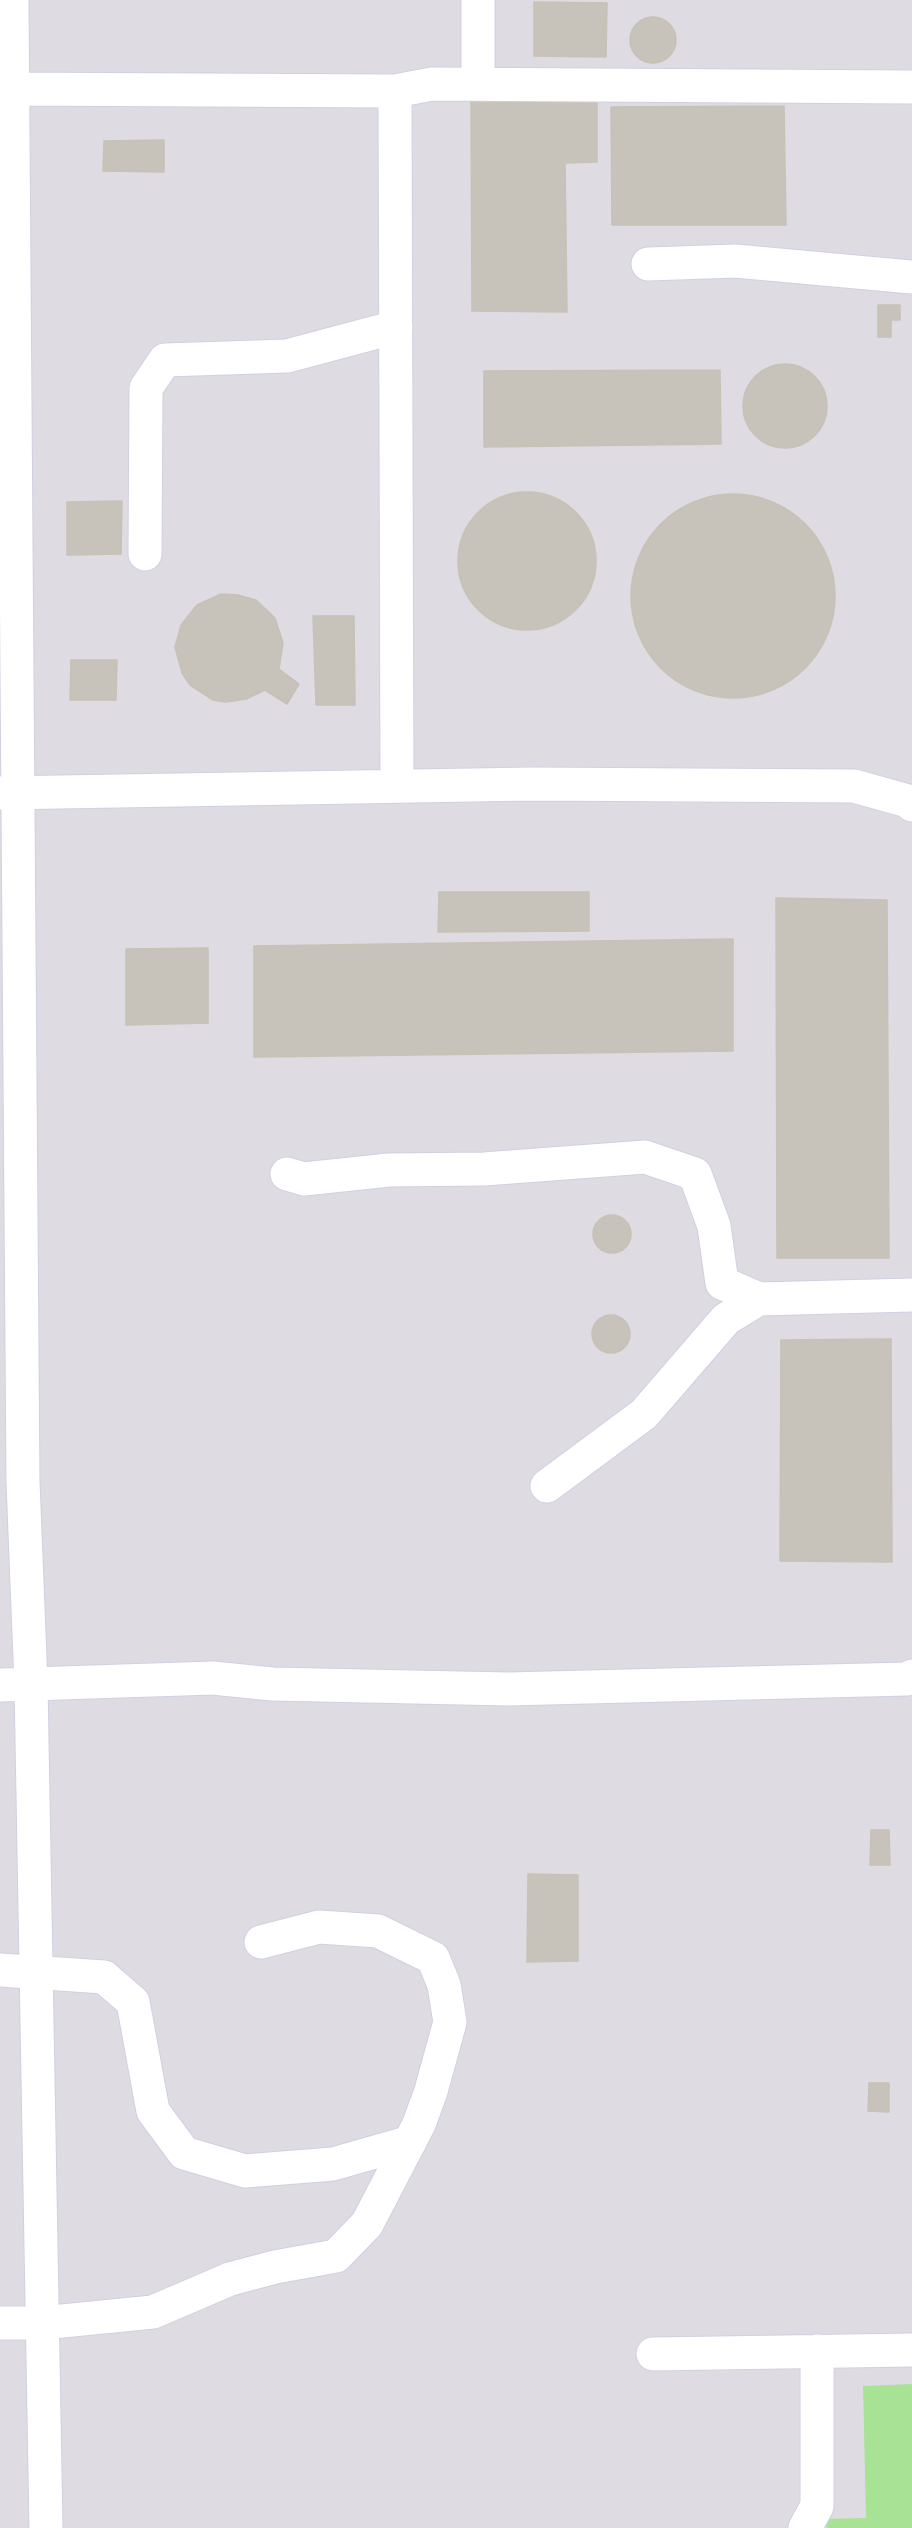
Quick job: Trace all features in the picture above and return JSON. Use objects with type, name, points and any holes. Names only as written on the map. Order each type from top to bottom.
[{"type":"street","points":[[12,0],[12,89],[6,152],[8,793],[23,1482],[15,1684],[36,1973],[45,2528]]},
{"type":"street","points":[[477,84],[478,0]]},
{"type":"street","points":[[12,89],[395,91],[432,84],[912,87]]},
{"type":"street","points":[[395,91],[397,786]]},
{"type":"street","points":[[648,264],[735,261],[912,277]]},
{"type":"street","points":[[145,554],[146,388],[165,360],[287,356],[396,327]]},
{"type":"street","points":[[8,793],[532,784],[854,786],[908,801],[912,805]]},
{"type":"street","points":[[287,1174],[304,1179],[389,1170],[484,1168],[645,1157],[695,1174],[714,1226],[722,1283],[759,1299],[912,1295]]},
{"type":"street","points":[[547,1486],[644,1414],[726,1319],[759,1299]]},
{"type":"street","points":[[15,1684],[112,1679],[213,1678],[272,1684],[508,1689],[907,1679],[912,1676]]},
{"type":"street","points":[[0,2323],[42,2323],[153,2312],[230,2279],[275,2267],[336,2256],[367,2224],[410,2142],[431,2091],[450,2022],[444,1985],[433,1958],[378,1931],[319,1927],[261,1942]]},
{"type":"street","points":[[0,1970],[104,1977],[133,2002],[153,2111],[184,2152],[245,2171],[333,2164],[410,2142]]},
{"type":"street","points":[[653,2354],[912,2350]]},
{"type":"street","points":[[805,2528],[816,2506],[817,2351]]},
{"type":"shaded area","points":[[0,0],[912,0],[912,2528],[0,2528]]},
{"type":"green space","points":[[912,2384],[912,2528],[828,2528],[819,2519],[866,2518],[863,2386]]},
{"type":"building","points":[[534,2],[607,3],[606,57],[534,56]]},
{"type":"building","points":[[653,17],[669,24],[676,40],[669,56],[653,63],[637,56],[630,40],[637,24]]},
{"type":"building","points":[[597,99],[597,162],[565,163],[567,312],[472,311],[471,100]]},
{"type":"building","points":[[784,106],[786,225],[612,225],[611,107]]},
{"type":"building","points":[[164,140],[164,172],[103,171],[104,141]]},
{"type":"building","points":[[878,305],[900,305],[900,320],[891,320],[891,337],[878,337]]},
{"type":"building","points":[[785,364],[801,367],[815,376],[824,390],[827,406],[824,422],[815,436],[801,445],[785,448],[769,445],[755,436],[746,422],[743,406],[746,390],[755,376],[769,367]]},
{"type":"building","points":[[720,370],[721,444],[484,447],[484,371]]},
{"type":"building","points":[[527,492],[553,497],[576,512],[591,535],[596,561],[591,587],[576,610],[553,625],[527,630],[501,625],[478,610],[463,587],[458,561],[463,535],[478,512],[501,497]]},
{"type":"building","points":[[733,494],[753,496],[781,506],[798,517],[812,531],[827,557],[833,576],[835,596],[833,616],[823,644],[812,661],[798,675],[772,690],[753,696],[733,698],[713,696],[685,686],[668,675],[654,661],[639,635],[633,616],[631,596],[633,576],[643,548],[654,531],[668,517],[694,502],[713,496]]},
{"type":"building","points":[[122,501],[121,554],[67,555],[67,502]]},
{"type":"building","points":[[221,594],[238,595],[256,600],[275,618],[283,643],[279,669],[299,684],[287,704],[265,690],[246,699],[226,702],[213,700],[190,685],[182,673],[175,647],[181,625],[197,605]]},
{"type":"building","points":[[313,616],[354,616],[355,705],[316,705]]},
{"type":"building","points":[[71,660],[117,660],[116,700],[70,700]]},
{"type":"building","points":[[439,892],[589,892],[589,931],[438,932]]},
{"type":"building","points":[[776,898],[887,900],[889,1258],[777,1258]]},
{"type":"building","points":[[733,939],[733,1051],[254,1057],[254,946]]},
{"type":"building","points":[[208,948],[208,1023],[126,1025],[126,949]]},
{"type":"building","points":[[612,1215],[625,1221],[631,1234],[625,1247],[612,1253],[599,1247],[593,1234],[599,1221]]},
{"type":"building","points":[[611,1315],[625,1320],[630,1334],[625,1348],[611,1353],[597,1348],[592,1334],[597,1320]]},
{"type":"building","points":[[891,1339],[892,1562],[780,1561],[781,1340]]},
{"type":"building","points":[[871,1830],[889,1830],[890,1865],[870,1865]]},
{"type":"building","points":[[528,1874],[578,1875],[578,1961],[527,1962]]},
{"type":"building","points":[[869,2083],[889,2083],[889,2112],[868,2111]]}]
